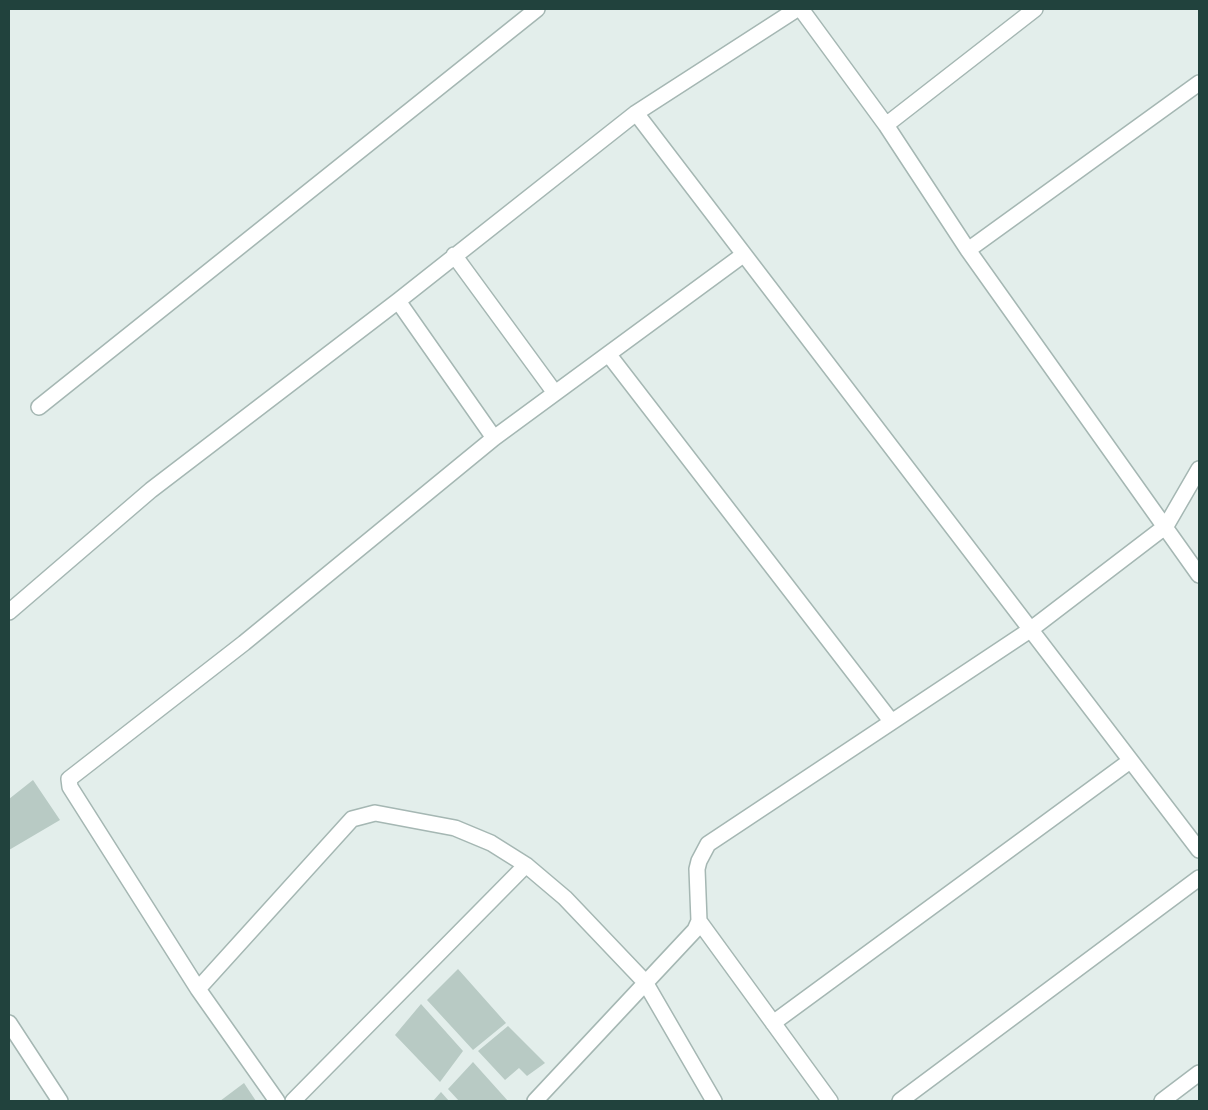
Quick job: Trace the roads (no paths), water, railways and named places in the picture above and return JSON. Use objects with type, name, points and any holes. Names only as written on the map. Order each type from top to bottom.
[{"type":"street","points":[[39,407],[537,9]]},
{"type":"street","points":[[9,612],[151,490],[398,301],[636,113],[797,9]]},
{"type":"street","points":[[801,9],[886,124],[968,250],[1199,575]]},
{"type":"street","points":[[886,124],[1035,9]]},
{"type":"street","points":[[968,250],[1199,83]]},
{"type":"street","points":[[636,113],[1199,850]]},
{"type":"street","points":[[454,255],[555,393]]},
{"type":"street","points":[[277,1101],[198,989],[70,787],[70,779],[244,643],[494,438],[743,255]]},
{"type":"street","points":[[398,301],[494,438]]},
{"type":"street","points":[[609,355],[892,721]]},
{"type":"street","points":[[535,1101],[696,930],[700,921],[699,861],[708,844],[1030,630],[1166,526],[1199,469]]},
{"type":"street","points":[[773,1022],[1130,761]]},
{"type":"street","points":[[198,989],[346,824],[359,816],[375,813],[455,828],[491,842],[526,865],[564,898],[645,982],[714,1101]]},
{"type":"street","points":[[293,1101],[526,865]]},
{"type":"street","points":[[900,1101],[1199,878]]},
{"type":"street","points":[[700,921],[830,1101]]},
{"type":"street","points":[[9,1023],[60,1101]]},
{"type":"street","points":[[1162,1101],[1199,1073]]}]
